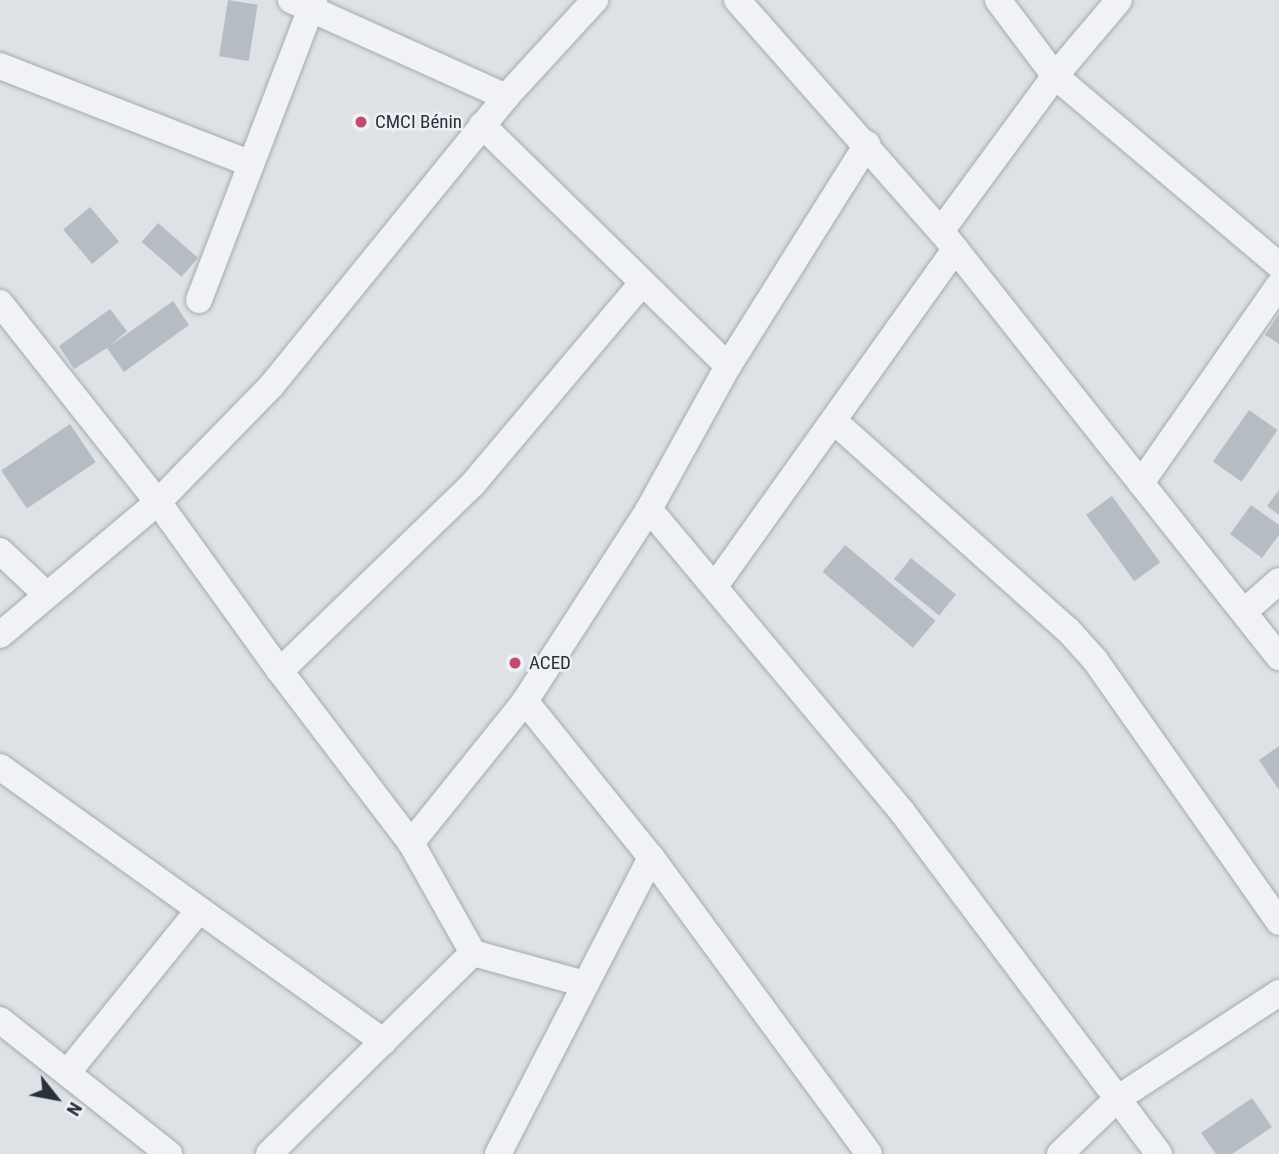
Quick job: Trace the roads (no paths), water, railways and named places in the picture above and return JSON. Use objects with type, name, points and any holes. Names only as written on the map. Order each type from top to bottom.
[{"type":"street","points":[[0,635],[159,502],[328,320],[482,125],[594,0]]},
{"type":"street","points":[[737,0],[867,144],[948,240],[1279,657]]},
{"type":"street","points":[[998,0],[1055,76],[1279,265]]},
{"type":"street","points":[[715,586],[835,422],[948,240],[1055,76],[1119,0]]},
{"type":"street","points":[[200,300],[251,164],[305,3],[506,97]]},
{"type":"street","points":[[0,66],[251,164]]},
{"type":"street","points":[[482,125],[728,366]]},
{"type":"street","points":[[411,843],[525,701],[649,509],[728,366],[867,144]]},
{"type":"street","points":[[280,671],[472,484],[642,283]]},
{"type":"street","points":[[1141,483],[1279,285]]},
{"type":"street","points":[[0,303],[159,502],[280,671],[411,843],[472,953],[586,984]]},
{"type":"street","points":[[835,422],[1068,630],[1095,660],[1279,922]]},
{"type":"street","points":[[649,509],[903,813],[1159,1154]]},
{"type":"street","points":[[0,551],[47,595]]},
{"type":"street","points":[[1245,611],[1279,581]]},
{"type":"street","points":[[525,701],[651,857],[869,1154]]},
{"type":"street","points":[[0,767],[384,1042]]},
{"type":"street","points":[[498,1154],[651,857]]},
{"type":"street","points":[[68,1073],[199,910]]},
{"type":"street","points":[[269,1154],[472,953]]},
{"type":"street","points":[[1060,1154],[1116,1098],[1279,993]]},
{"type":"street","points":[[0,1020],[169,1154]]},
{"type":"place","name":"CMCI Bénin","points":[[361,122]]},
{"type":"place","name":"ACED","points":[[515,663]]}]
